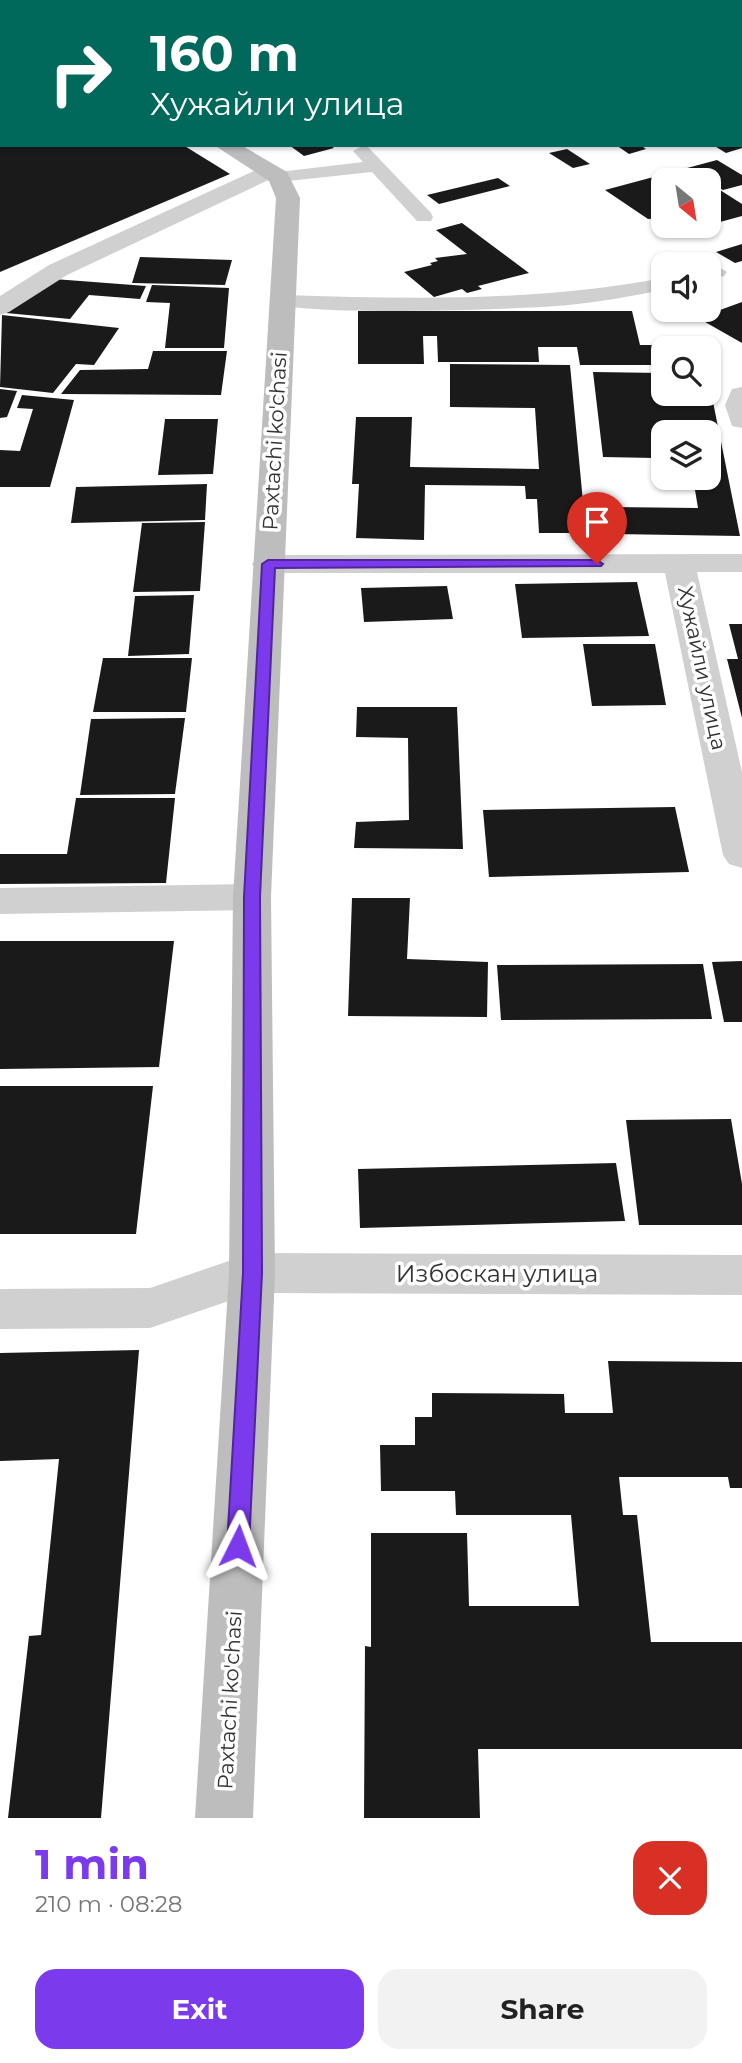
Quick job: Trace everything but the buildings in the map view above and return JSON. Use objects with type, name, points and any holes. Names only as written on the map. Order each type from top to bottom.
[{"type":"street","points":[[228,147],[274,174]]},
{"type":"street","points":[[0,307],[58,270],[274,174]]},
{"type":"street","name":"Paxtachi ko'chasi","points":[[224,1818],[252,1273],[252,897],[288,198],[274,174]]},
{"type":"street","points":[[742,395],[739,405],[742,420]]},
{"type":"street","name":"Хужайли улица","points":[[268,564],[742,563]]},
{"type":"street","name":"Хужайли улица","points":[[679,564],[742,855]]},
{"type":"street","points":[[0,901],[252,897]]},
{"type":"street","name":"Избоскан улица","points":[[0,1309],[149,1308],[252,1273],[742,1275]]},
{"type":"lane","points":[[361,150],[424,217]]},
{"type":"lane","points":[[274,174],[376,166]]},
{"type":"lane","points":[[283,301],[511,304],[592,298],[651,286]]},
{"type":"route","points":[[238,1546],[252,1273],[252,897],[268,564],[597,564]]}]
